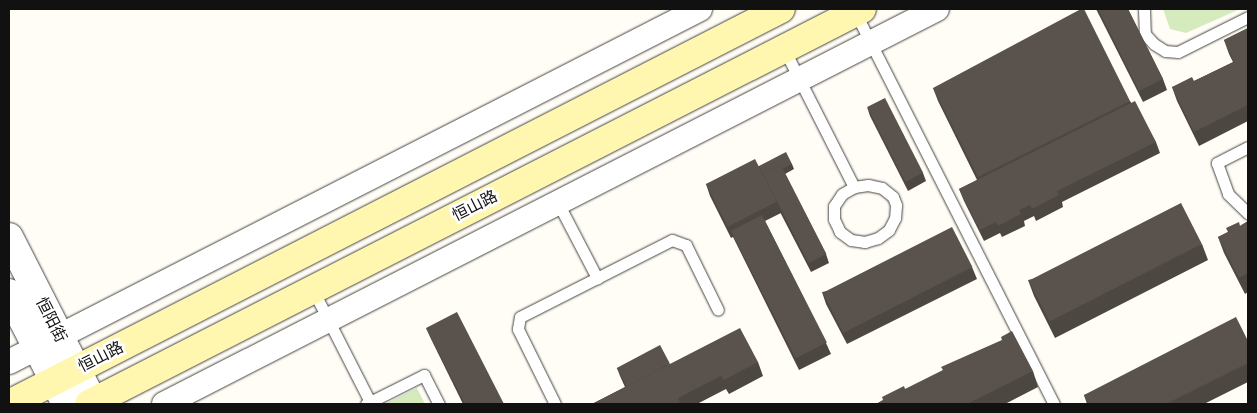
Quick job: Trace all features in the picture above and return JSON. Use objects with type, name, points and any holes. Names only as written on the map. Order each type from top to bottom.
[{"type":"main road","name":"恒山路","points":[[9,404],[65,385],[781,9]]},
{"type":"main road","name":"恒山路","points":[[92,404],[858,10]]},
{"type":"street","points":[[9,362],[700,9]]},
{"type":"street","points":[[164,404],[937,9]]},
{"type":"street","name":"恒阳街","points":[[9,237],[65,385],[92,404]]},
{"type":"street","name":"恒阳街","points":[[9,293],[48,342]]},
{"type":"lane","points":[[1144,9],[1146,34],[1154,44],[1178,52],[1248,17]]},
{"type":"lane","points":[[858,10],[870,43],[1054,404]]},
{"type":"lane","points":[[784,48],[854,187]]},
{"type":"lane","points":[[1248,147],[1217,163],[1228,194],[1248,213]]},
{"type":"lane","points":[[868,185],[882,188],[893,197],[896,205],[895,218],[888,230],[878,238],[865,242],[851,240],[840,232],[834,219],[834,206],[842,194],[854,187],[868,185]]},
{"type":"lane","points":[[558,203],[597,278]]},
{"type":"lane","points":[[555,404],[518,329],[520,317],[672,240],[680,241],[686,245],[718,310]]},
{"type":"lane","points":[[312,290],[368,403],[424,375],[439,404]]},
{"type":"green space","points":[[1163,9],[1240,9],[1186,33],[1170,29]]},
{"type":"green space","points":[[417,388],[425,404],[385,404]]},
{"type":"building","points":[[1084,9],[1130,101],[978,177],[933,88]]},
{"type":"building","points":[[1098,9],[1128,9],[1163,79],[1139,91]]},
{"type":"building","points":[[1248,28],[1248,105],[1194,132],[1172,87],[1192,77],[1194,81],[1234,62],[1224,40]]},
{"type":"building","points":[[885,98],[923,173],[905,182],[867,107]]},
{"type":"building","points":[[1135,101],[1156,142],[1057,191],[1059,195],[1032,209],[1030,205],[1019,210],[1021,214],[998,226],[996,222],[980,230],[959,189]]},
{"type":"building","points":[[786,152],[792,164],[782,169],[781,165],[763,174],[759,166]]},
{"type":"building","points":[[755,159],[777,202],[728,227],[706,184]]},
{"type":"building","points":[[781,165],[826,254],[809,263],[763,174]]},
{"type":"building","points":[[1181,203],[1202,244],[1050,322],[1029,281]]},
{"type":"building","points":[[762,215],[827,342],[796,358],[731,231]]},
{"type":"building","points":[[1248,221],[1248,273],[1239,278],[1218,237],[1228,232],[1226,228],[1239,222],[1240,226]]},
{"type":"building","points":[[952,227],[972,267],[843,333],[823,293]]},
{"type":"building","points":[[457,312],[504,404],[465,404],[426,328]]},
{"type":"building","points":[[1236,317],[1248,341],[1248,363],[1166,404],[1088,404],[1084,395]]},
{"type":"building","points":[[740,328],[758,362],[724,380],[721,376],[678,398],[680,402],[677,404],[592,404]]},
{"type":"building","points":[[1012,331],[1033,371],[967,404],[876,404],[883,400],[882,397],[904,386],[905,389],[943,370],[941,367],[1002,340],[1001,337]]},
{"type":"building","points":[[660,345],[670,364],[627,387],[617,368]]}]
